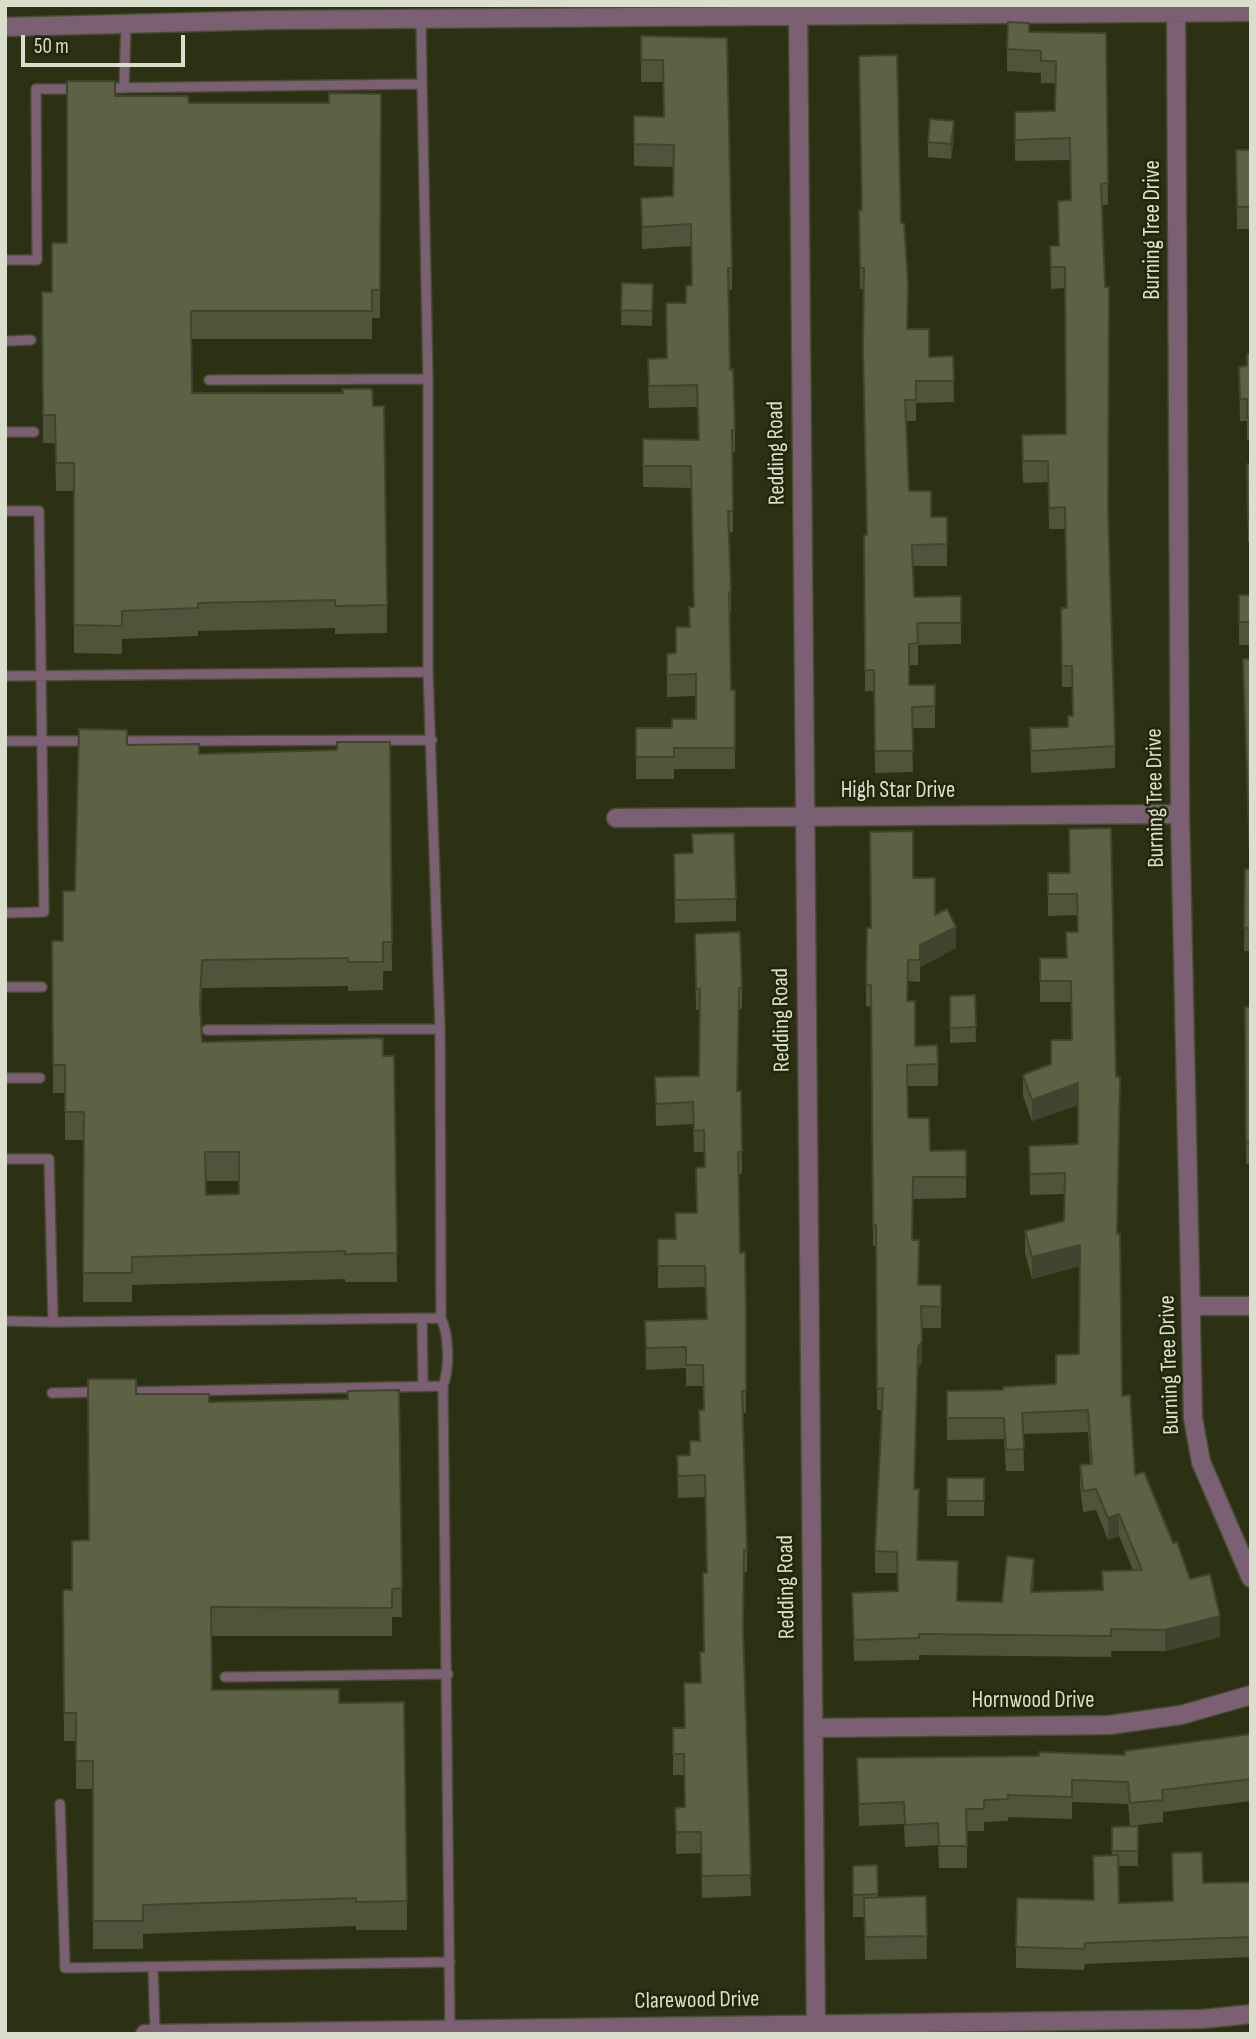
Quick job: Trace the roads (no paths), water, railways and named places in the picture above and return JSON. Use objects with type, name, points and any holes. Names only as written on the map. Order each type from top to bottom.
[{"type":"street","points":[[5,27],[421,20],[554,12],[1176,9],[1251,12]]},
{"type":"street","name":"Burning Tree Drive","points":[[1176,9],[1180,814],[1193,1418],[1201,1462],[1251,1578]]},
{"type":"street","name":"Redding Road","points":[[798,11],[816,2028]]},
{"type":"street","name":"High Star Drive","points":[[615,818],[1180,814]]},
{"type":"street","points":[[1192,1306],[1251,1306]]},
{"type":"street","name":"Hornwood Drive","points":[[813,1728],[1110,1725],[1181,1715],[1251,1695]]},
{"type":"street","name":"Clarewood Drive","points":[[145,2034],[816,2028],[1203,2019],[1251,2014]]},
{"type":"lane","points":[[421,20],[428,379],[428,672],[440,1029],[441,1318],[446,1329],[443,1386],[450,2032]]},
{"type":"lane","points":[[124,88],[126,24]]},
{"type":"lane","points":[[99,88],[422,84]]},
{"type":"lane","points":[[5,260],[37,260],[36,89],[86,88]]},
{"type":"lane","points":[[5,341],[31,340]]},
{"type":"lane","points":[[209,380],[428,379]]},
{"type":"lane","points":[[5,432],[34,432]]},
{"type":"lane","points":[[5,511],[39,511],[44,912],[5,914]]},
{"type":"lane","points":[[5,676],[428,672]]},
{"type":"lane","points":[[109,741],[432,740]]},
{"type":"lane","points":[[5,741],[96,741]]},
{"type":"lane","points":[[5,987],[42,987]]},
{"type":"lane","points":[[208,1030],[440,1029]]},
{"type":"lane","points":[[5,1078],[40,1078]]},
{"type":"lane","points":[[5,1159],[49,1159],[53,1322]]},
{"type":"lane","points":[[422,1318],[423,1387]]},
{"type":"lane","points":[[5,1321],[441,1318]]},
{"type":"lane","points":[[52,1393],[443,1386]]},
{"type":"lane","points":[[225,1677],[448,1674]]},
{"type":"lane","points":[[60,1804],[65,1968],[450,1962]]},
{"type":"lane","points":[[153,1967],[155,2034]]}]
